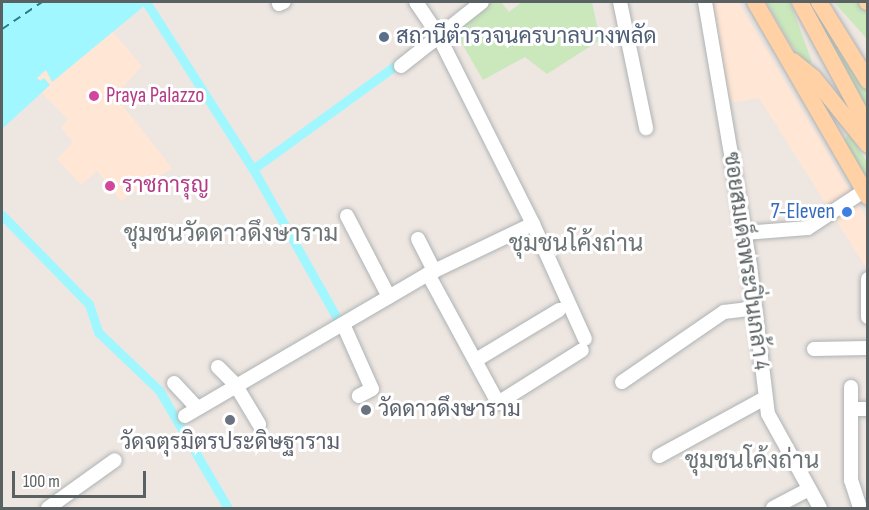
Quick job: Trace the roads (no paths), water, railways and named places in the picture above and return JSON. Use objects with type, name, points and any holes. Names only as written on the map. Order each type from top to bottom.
[{"type":"main road","points":[[755,2],[866,194]]},
{"type":"main road","points":[[800,2],[867,127]]},
{"type":"main road","points":[[819,2],[867,81]]},
{"type":"main road","points":[[787,57],[813,77],[867,146]]},
{"type":"street","points":[[416,2],[438,35],[533,224],[584,345],[498,403],[431,273],[418,239]]},
{"type":"street","points":[[401,66],[482,2]]},
{"type":"street","points":[[620,2],[646,129]]},
{"type":"street","name":"ซอยสมเด็จพระปิ่นเกล้า 4","points":[[705,2],[744,233],[765,398],[773,426],[820,508]]},
{"type":"street","points":[[744,233],[807,228],[866,194]]},
{"type":"street","points":[[347,216],[389,297]]},
{"type":"street","points":[[174,383],[191,412],[431,273],[533,224]]},
{"type":"street","points":[[867,279],[867,317]]},
{"type":"street","points":[[622,382],[724,312],[754,308]]},
{"type":"street","points":[[476,360],[559,310]]},
{"type":"street","points":[[343,324],[372,389],[359,396]]},
{"type":"street","points":[[814,349],[867,348]]},
{"type":"street","points":[[218,367],[236,384],[259,424]]},
{"type":"street","points":[[851,387],[851,480],[860,508]]},
{"type":"street","points":[[659,456],[765,398]]},
{"type":"street","points":[[851,409],[867,409]]},
{"type":"street","points":[[48,508],[115,460]]},
{"type":"street","points":[[773,508],[809,489]]},
{"type":"water","points":[[2,2],[149,2],[52,82],[46,70],[37,78],[40,81],[44,78],[50,85],[2,129]]},
{"type":"waterway","points":[[146,2],[253,169],[338,320]]},
{"type":"waterway","points":[[253,169],[403,60]]},
{"type":"waterway","points":[[2,215],[89,304],[98,332],[159,390],[228,508]]},
{"type":"place","name":"สถานีตำรวจนครบาลบางพลัด","points":[[384,37]]},
{"type":"place","name":"Praya Palazzo","points":[[94,96]]},
{"type":"place","name":"ราชการุญ","points":[[110,186]]},
{"type":"place","name":"7-Eleven","points":[[847,212]]},
{"type":"place","name":"วัดดาวดึงษาราม","points":[[366,410]]},
{"type":"place","name":"วัดจตุรมิตรประดิษฐาราม","points":[[230,420]]},
{"type":"district","name":"ชุมชนวัดดาวดึงษาราม","points":[[231,234]]},
{"type":"district","name":"ชุมชนโค้งถ่าน","points":[[576,244]]},
{"type":"district","name":"ชุมชนโค้งถ่าน","points":[[752,461]]}]
